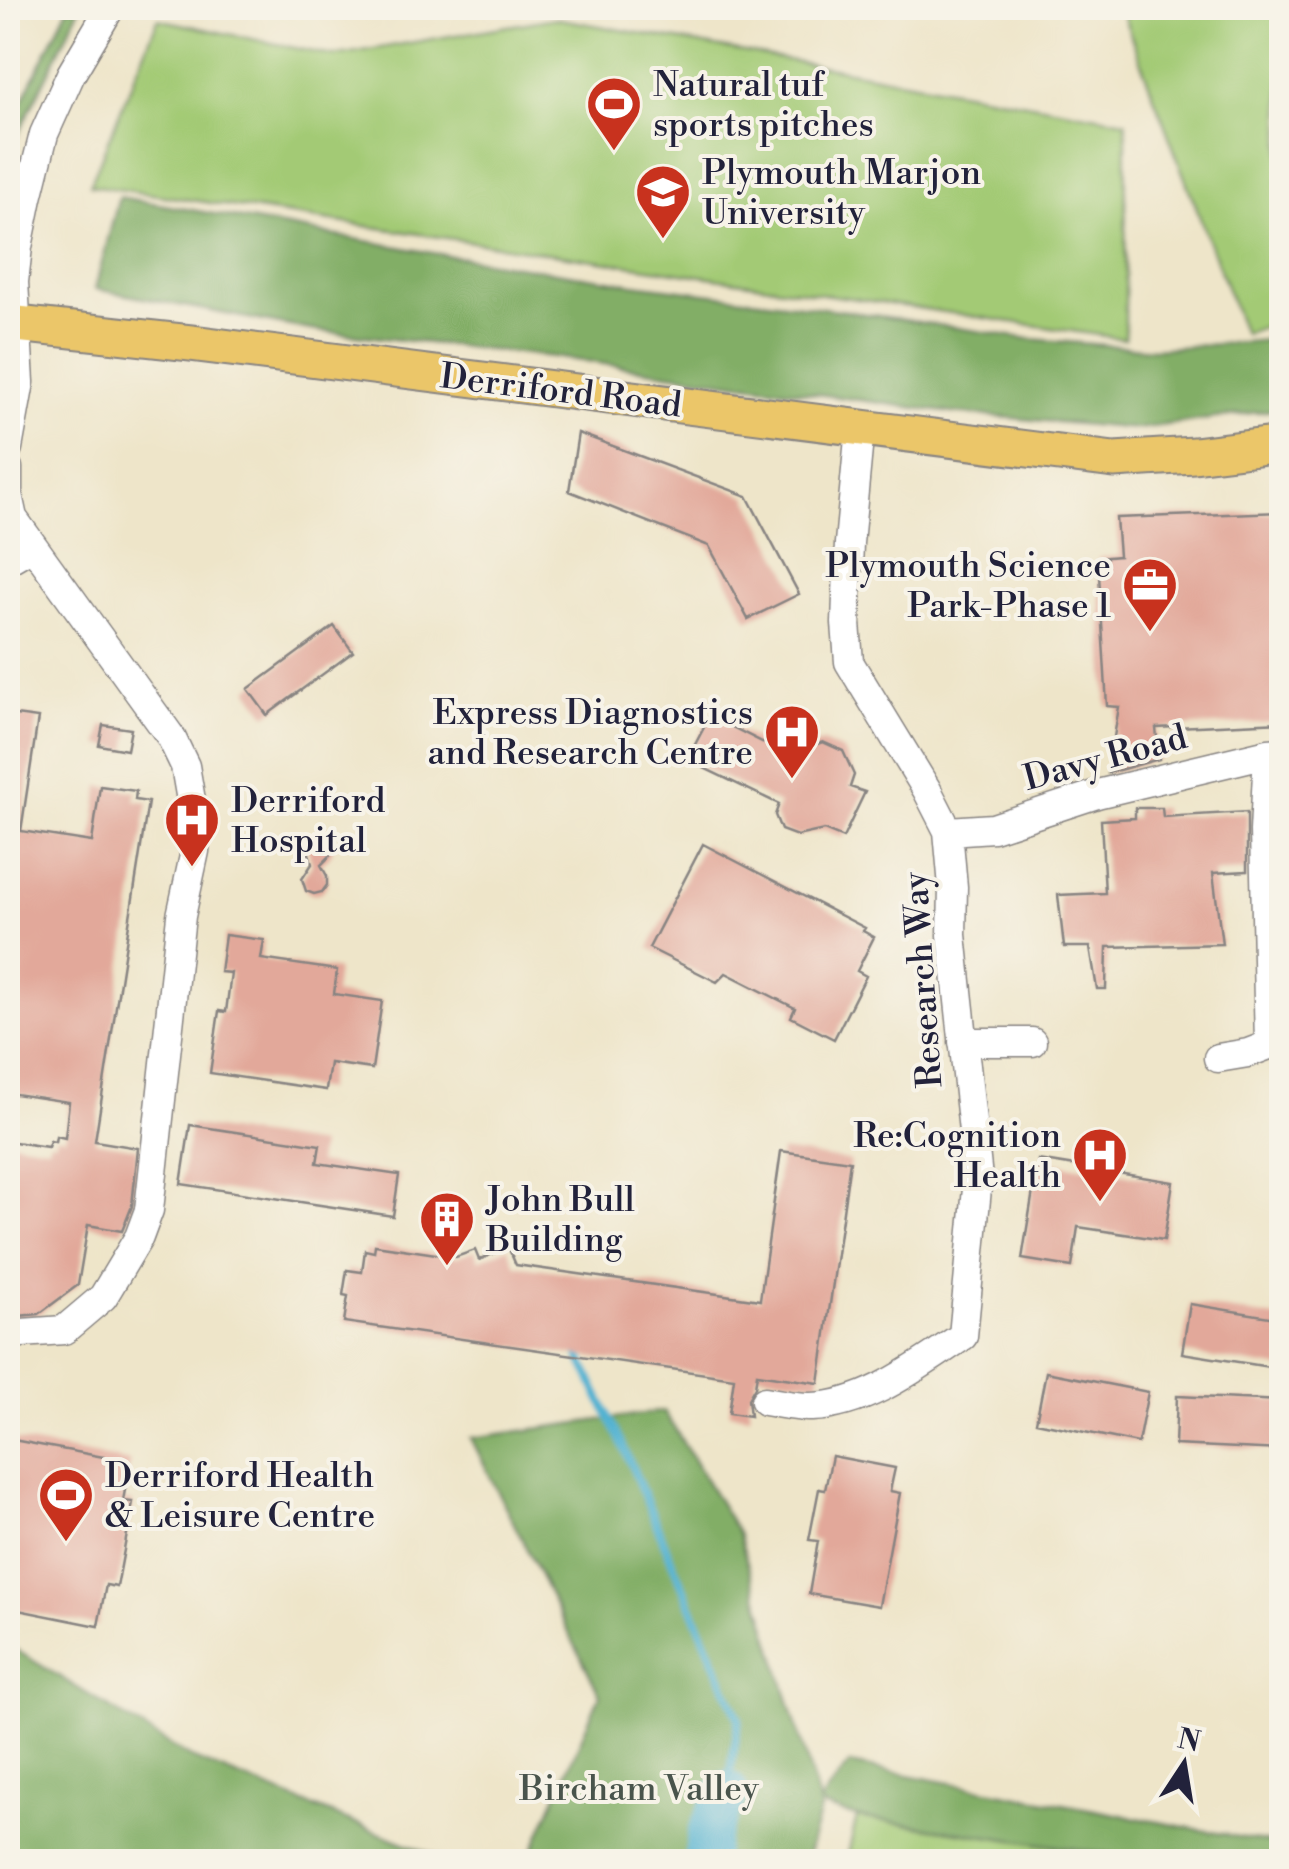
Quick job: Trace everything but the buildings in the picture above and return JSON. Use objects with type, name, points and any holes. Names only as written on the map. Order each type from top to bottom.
[{"type":"main road","name":"Derriford Road","points":[[12,323],[1114,460],[1282,444]]},
{"type":"street","points":[[8,448],[20,382],[12,323],[18,247],[44,134],[71,74],[110,8]]},
{"type":"street","name":"Research Way","points":[[765,1401],[816,1407],[836,1403],[907,1372],[963,1336],[978,1178],[952,935],[948,830],[849,662],[846,623],[860,428]]},
{"type":"street","points":[[8,468],[10,520],[20,553],[156,715],[185,766],[196,829],[181,916],[149,1210],[144,1224],[102,1296],[64,1330],[8,1334]]},
{"type":"street","points":[[1218,1058],[1269,1046],[1264,831],[1275,753]]},
{"type":"street","name":"Davy Road","points":[[948,830],[993,828],[1097,794],[1275,753]]},
{"type":"street","points":[[964,1042],[1032,1042]]},
{"type":"green space","points":[[68,8],[80,8],[8,155],[8,130]]},
{"type":"green space","points":[[1144,8],[1281,8],[1281,320],[1244,334],[1123,15]]},
{"type":"green space","name":"Natural tuf sports pitches","points":[[555,18],[1126,121],[1125,339],[90,185],[158,19],[333,56]]},
{"type":"green space","points":[[119,197],[433,253],[1030,339],[1154,349],[1281,339],[1281,409],[1137,429],[952,413],[554,357],[311,330],[95,289]]},
{"type":"green space","name":"Bircham Valley","points":[[664,1411],[739,1535],[820,1804],[850,1764],[1281,1845],[1281,1861],[1157,1861],[857,1817],[821,1806],[806,1861],[528,1861],[600,1695],[471,1438]]},
{"type":"green space","points":[[8,1645],[191,1758],[449,1861],[8,1861]]},
{"type":"green space","points":[[857,1817],[1157,1861],[846,1862]]},
{"type":"waterway","points":[[576,1349],[623,1446],[739,1719],[727,1792]]},
{"type":"waterway","points":[[704,1862],[708,1835],[727,1792]]},
{"type":"place","name":"Natural tuf sports pitches","points":[[614,153]]},
{"type":"place","name":"Plymouth Marjon University","points":[[663,241]]},
{"type":"place","name":"Plymouth Science Park-Phase 1","points":[[1150,634]]},
{"type":"place","name":"Express Diagnostics and Research Centre","points":[[792,781]]},
{"type":"place","name":"Derriford Hospital","points":[[192,869]]},
{"type":"place","name":"Re:Cognition Health","points":[[1100,1204]]},
{"type":"place","name":"John Bull Building","points":[[447,1268]]},
{"type":"place","name":"Derriford Health & Leisure Centre","points":[[66,1544]]}]
